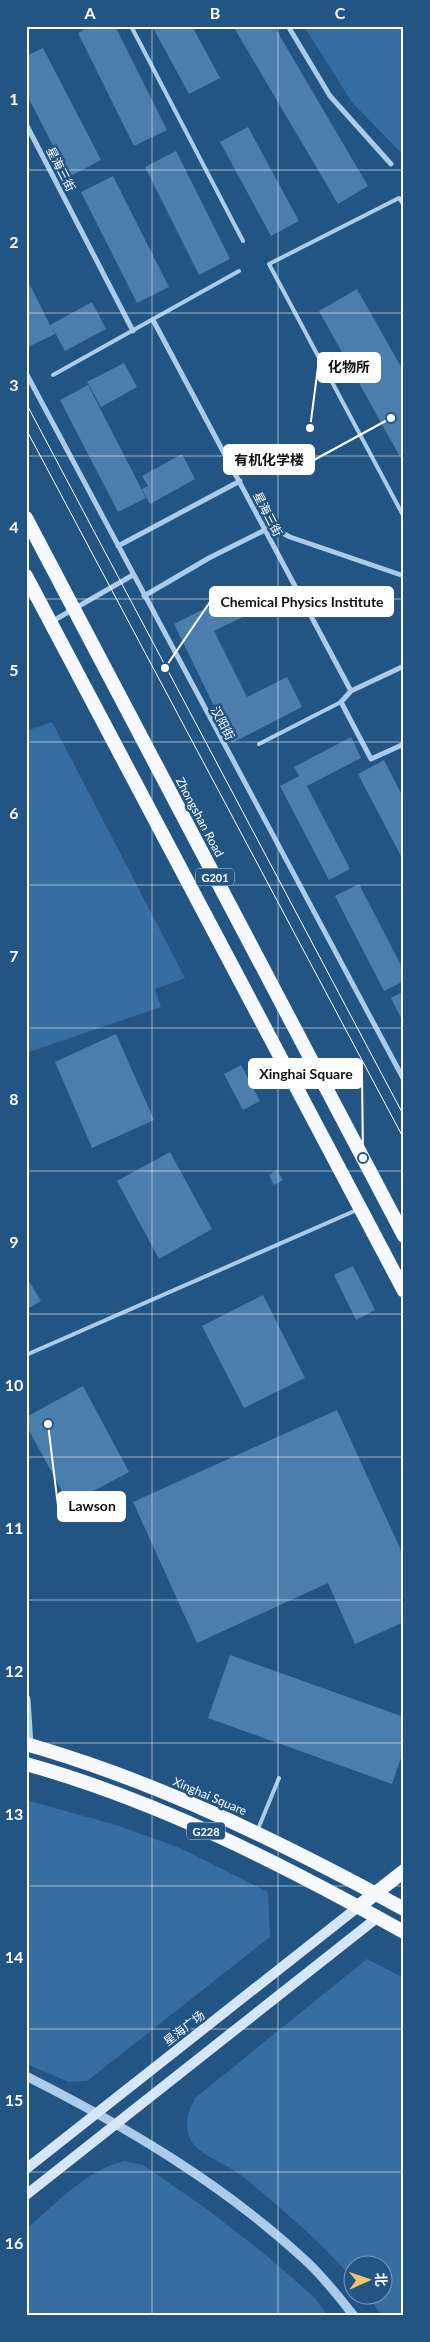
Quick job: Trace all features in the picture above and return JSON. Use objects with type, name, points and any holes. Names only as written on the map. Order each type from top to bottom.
[{"type":"highway","name":"Zhongshan Road","points":[[26,518],[404,1236]]},
{"type":"highway","name":"G201","points":[[26,576],[404,1291]]},
{"type":"highway","name":"Xinghai Square","points":[[27,1745],[124,1777],[257,1831],[375,1893],[401,1903]]},
{"type":"highway","name":"G228","points":[[26,1764],[106,1791],[242,1846],[404,1932]]},
{"type":"highway","points":[[358,1907],[404,1871]]},
{"type":"highway","name":"Xinghai Square","points":[[378,1917],[401,1903]]},
{"type":"main road","name":"星海广场","points":[[26,2169],[358,1907]]},
{"type":"main road","points":[[26,2195],[378,1917]]},
{"type":"street","points":[[288,26],[330,96],[391,164]]},
{"type":"street","name":"星海三街","points":[[26,124],[133,331]]},
{"type":"street","name":"星海三街","points":[[153,320],[351,691]]},
{"type":"street","name":"汉阳街","points":[[26,374],[404,1080]]},
{"type":"street","points":[[118,546],[240,481]]},
{"type":"street","points":[[144,596],[209,558],[271,527],[290,537],[404,576]]},
{"type":"street","points":[[51,622],[133,575]]},
{"type":"street","points":[[404,666],[351,691],[341,702],[371,759],[404,744]]},
{"type":"street","points":[[26,1699],[27,1745]]},
{"type":"street","points":[[26,2076],[115,2125],[213,2186],[305,2260],[354,2316]]},
{"type":"lane","points":[[131,26],[243,241]]},
{"type":"lane","points":[[404,205],[399,198],[269,264],[404,517]]},
{"type":"lane","points":[[54,375],[239,271]]},
{"type":"lane","points":[[259,744],[341,702]]},
{"type":"lane","points":[[26,1355],[360,1209]]},
{"type":"lane","points":[[257,1831],[279,1778]]},
{"type":"shaded area","points":[[304,26],[404,26],[404,156],[351,101]]},
{"type":"shaded area","points":[[52,722],[185,978],[155,989],[161,1007],[26,1053],[26,731]]},
{"type":"shaded area","points":[[26,1800],[116,1825],[180,1848],[268,1892],[270,1937],[87,2081],[69,2082],[26,2064]]},
{"type":"shaded area","points":[[367,1959],[404,1978],[404,2316],[382,2316],[373,2304],[392,2304],[392,2254],[342,2254],[342,2267],[311,2236],[250,2183],[193,2144],[188,2133],[187,2123],[190,2108],[195,2098]]},
{"type":"shaded area","points":[[125,2161],[143,2165],[204,2207],[266,2255],[315,2298],[328,2316],[26,2316],[26,2229],[85,2179],[111,2165]]},
{"type":"building","points":[[91,26],[115,26],[167,130],[134,146],[78,33]]},
{"type":"building","points":[[152,26],[192,26],[220,78],[189,94]]},
{"type":"building","points":[[233,26],[274,26],[368,186],[338,204]]},
{"type":"building","points":[[43,48],[101,160],[69,177],[26,93],[26,56]]},
{"type":"building","points":[[248,127],[299,221],[271,236],[220,142]]},
{"type":"building","points":[[176,151],[230,259],[199,275],[145,167]]},
{"type":"building","points":[[113,176],[169,287],[137,303],[81,192]]},
{"type":"building","points":[[26,277],[50,325],[92,302],[106,329],[65,351],[52,327],[55,334],[26,348]]},
{"type":"building","points":[[357,289],[404,372],[404,464],[319,311]]},
{"type":"building","points":[[124,363],[137,387],[101,407],[87,382]]},
{"type":"building","points":[[88,385],[146,498],[118,512],[60,400]]},
{"type":"building","points":[[182,454],[195,479],[150,504],[142,489],[148,486],[142,476]]},
{"type":"building","points":[[244,589],[255,611],[214,631],[247,697],[287,677],[302,707],[232,743],[174,624]]},
{"type":"building","points":[[351,737],[361,758],[307,786],[350,869],[329,880],[280,786],[299,776],[294,767]]},
{"type":"building","points":[[384,760],[404,799],[404,862],[358,774]]},
{"type":"building","points":[[359,884],[404,971],[404,981],[384,991],[335,896]]},
{"type":"building","points":[[404,991],[404,1024],[391,998]]},
{"type":"building","points":[[116,1034],[154,1120],[92,1148],[55,1062]]},
{"type":"building","points":[[241,1065],[260,1101],[243,1110],[224,1074]]},
{"type":"building","points":[[170,1152],[212,1229],[159,1259],[117,1181]]},
{"type":"building","points":[[277,1170],[283,1180],[274,1185],[269,1175]]},
{"type":"building","points":[[353,1266],[375,1310],[356,1320],[334,1275]]},
{"type":"building","points":[[26,1276],[41,1301],[26,1310]]},
{"type":"building","points":[[263,1295],[305,1378],[244,1408],[202,1326]]},
{"type":"building","points":[[83,1386],[129,1472],[69,1504],[26,1425],[26,1417]]},
{"type":"building","points":[[337,1410],[404,1557],[404,1622],[355,1644],[328,1583],[197,1643],[133,1502]]},
{"type":"building","points":[[230,1655],[404,1717],[404,1749],[392,1784],[208,1718]]},
{"type":"tram line","points":[[26,403],[404,1116]]},
{"type":"tram line","points":[[26,429],[404,1139]]},
{"type":"place","name":"有机化学楼","points":[[391,418]]},
{"type":"place","name":"化物所","points":[[310,428]]},
{"type":"place","name":"Chemical Physics Institute","points":[[165,668]]},
{"type":"place","name":"Xinghai Square","points":[[363,1158]]},
{"type":"place","name":"Lawson","points":[[48,1424]]}]
